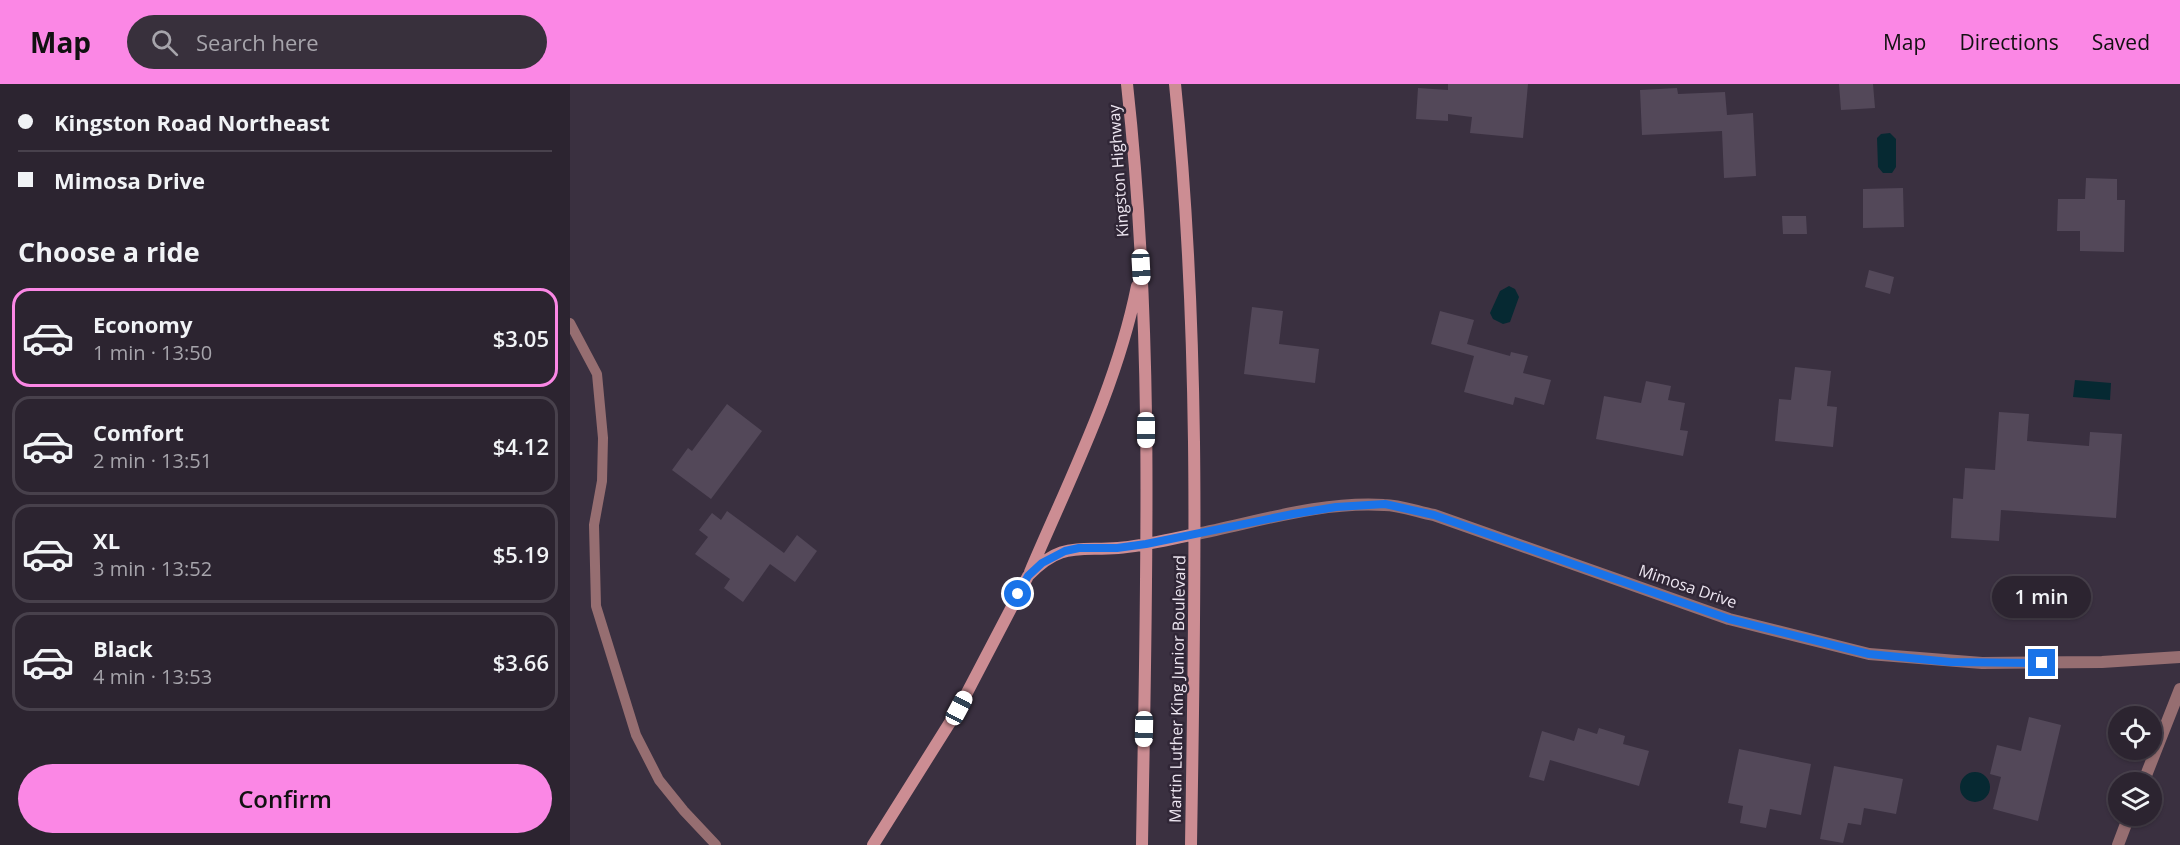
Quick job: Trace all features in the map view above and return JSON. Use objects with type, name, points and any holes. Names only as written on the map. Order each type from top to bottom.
[{"type":"main road","name":"Kingston Highway","points":[[1127,84],[1146,361],[1146,544]]},
{"type":"main road","points":[[1028,576],[1042,563],[1065,551],[1079,548],[1117,548],[1196,534],[1188,232],[1175,84]]},
{"type":"main road","points":[[873,845],[959,708],[1028,576],[1101,408],[1125,336],[1141,267]]},
{"type":"main road","name":"Martin Luther King Junior Boulevard","points":[[1191,845],[1196,534]]},
{"type":"main road","name":"Martin Luther King Junior Boulevard","points":[[1142,845],[1146,544]]},
{"type":"street","name":"Mimosa Drive","points":[[1196,534],[1336,507],[1385,504],[1434,515],[1729,619],[1869,654],[1982,663],[2102,662],[2180,657]]},
{"type":"street","points":[[2147,772],[2180,690]]},
{"type":"street","points":[[2118,845],[2125,826]]},
{"type":"lane","points":[[570,323],[597,374],[603,438],[602,481],[594,525],[596,606],[636,735],[659,780],[716,845]]},
{"type":"water","points":[[1890,133],[1896,139],[1896,167],[1892,173],[1883,173],[1878,167],[1877,138],[1881,134]]},
{"type":"water","points":[[1509,286],[1515,289],[1519,297],[1510,322],[1503,324],[1493,319],[1490,313],[1500,291]]},
{"type":"water","points":[[2075,380],[2111,383],[2110,400],[2073,397]]},
{"type":"water","points":[[1975,772],[1981,773],[1989,781],[1989,793],[1981,801],[1975,802],[1969,801],[1961,793],[1960,787],[1961,781],[1969,773]]},
{"type":"building","points":[[1448,84],[1528,84],[1523,138],[1470,133],[1472,117],[1448,114],[1448,121],[1416,119],[1418,88],[1448,90]]},
{"type":"building","points":[[1839,84],[1873,84],[1875,108],[1841,110]]},
{"type":"building","points":[[1677,88],[1678,94],[1725,92],[1727,115],[1753,113],[1756,176],[1724,178],[1722,131],[1642,135],[1640,90]]},
{"type":"building","points":[[2086,178],[2117,179],[2117,200],[2125,200],[2124,252],[2080,251],[2080,231],[2057,231],[2058,199],[2085,199]]},
{"type":"building","points":[[1903,188],[1904,227],[1863,228],[1863,189]]},
{"type":"building","points":[[1782,216],[1806,216],[1807,234],[1783,234]]},
{"type":"building","points":[[1869,270],[1894,277],[1890,294],[1865,287]]},
{"type":"building","points":[[1252,307],[1283,311],[1279,344],[1319,349],[1315,383],[1244,374]]},
{"type":"building","points":[[1440,311],[1474,320],[1467,344],[1510,356],[1511,352],[1528,356],[1523,373],[1551,380],[1544,405],[1515,397],[1513,405],[1464,392],[1474,356],[1431,344]]},
{"type":"building","points":[[1795,367],[1831,371],[1827,406],[1837,407],[1833,447],[1775,441],[1779,399],[1791,400]]},
{"type":"building","points":[[1646,381],[1671,386],[1668,400],[1685,403],[1680,430],[1688,431],[1683,456],[1596,439],[1604,396],[1641,403]]},
{"type":"building","points":[[727,404],[762,431],[711,499],[672,470],[688,448],[692,451]]},
{"type":"building","points":[[1999,412],[2029,414],[2027,441],[2089,446],[2090,432],[2122,434],[2116,518],[2001,510],[1999,541],[1951,538],[1953,498],[1963,499],[1965,468],[1995,470]]},
{"type":"building","points":[[727,511],[784,553],[797,535],[817,551],[795,582],[770,564],[743,602],[724,588],[730,579],[695,554],[708,537],[699,530],[712,513],[721,520]]},
{"type":"building","points":[[2029,717],[2061,725],[2038,821],[1993,809],[2001,777],[1990,774],[1997,745],[2021,751]]},
{"type":"building","points":[[1578,728],[1597,734],[1599,728],[1625,736],[1623,744],[1649,751],[1639,786],[1550,760],[1544,781],[1529,777],[1542,731],[1574,741]]},
{"type":"building","points":[[1739,749],[1811,764],[1801,815],[1770,809],[1766,828],[1740,823],[1743,806],[1728,803]]},
{"type":"building","points":[[1834,766],[1903,779],[1896,814],[1864,808],[1861,825],[1848,823],[1843,843],[1820,839]]},
{"type":"route","points":[[1018,594],[1035,568],[1052,556],[1065,551],[1146,544],[1293,514],[1336,507],[1385,504],[1434,515],[1729,619],[1869,654],[1950,662],[2042,663]]}]
